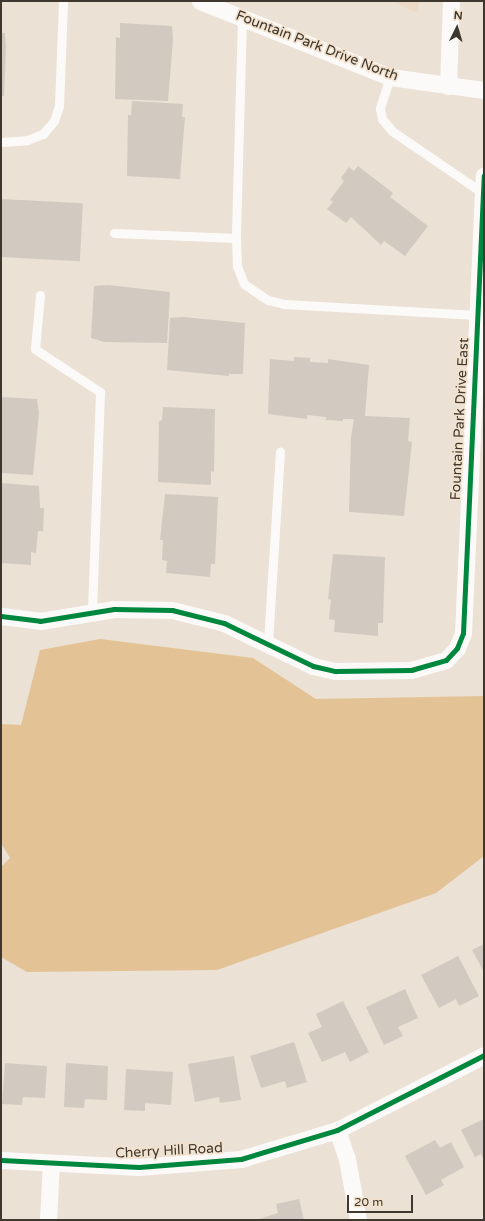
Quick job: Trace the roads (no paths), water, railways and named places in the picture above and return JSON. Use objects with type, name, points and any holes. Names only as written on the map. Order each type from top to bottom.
[{"type":"street","name":"Fountain Park Drive North","points":[[200,1],[390,77],[484,90]]},
{"type":"street","points":[[448,86],[451,1]]},
{"type":"street","name":"Fountain Park Drive East","points":[[268,642],[314,666],[335,671],[411,670],[446,660],[457,648],[463,633],[484,175]]},
{"type":"street","points":[[1,616],[40,621],[92,613],[143,609],[179,612],[224,623],[268,642]]},
{"type":"street","name":"Cherry Hill Road","points":[[1,1160],[139,1167],[195,1165],[275,1151],[337,1130],[484,1055]]},
{"type":"street","points":[[337,1130],[347,1159],[358,1220]]},
{"type":"street","points":[[48,1220],[51,1163]]},
{"type":"lane","points":[[1,142],[27,140],[43,134],[54,120],[59,106],[63,1]]},
{"type":"lane","points":[[242,18],[236,266],[244,284],[268,300],[300,306],[477,315]]},
{"type":"lane","points":[[390,77],[380,108],[382,119],[392,131],[483,193]]},
{"type":"lane","points":[[114,232],[236,238]]},
{"type":"lane","points":[[40,295],[35,349],[100,392],[92,613]]},
{"type":"lane","points":[[268,642],[280,451]]}]
